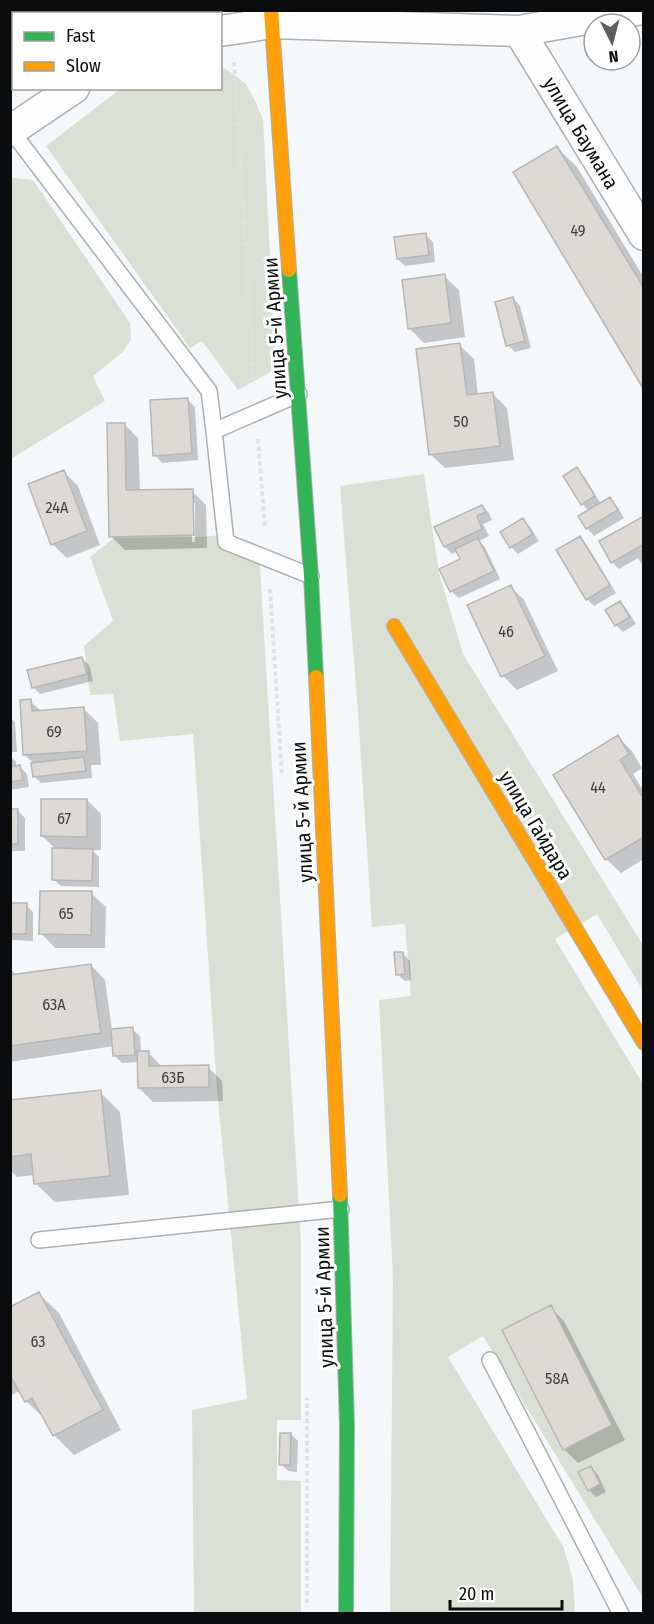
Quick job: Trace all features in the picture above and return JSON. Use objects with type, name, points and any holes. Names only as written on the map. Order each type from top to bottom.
[{"type":"street","points":[[227,41],[267,15],[519,32],[637,10]]},
{"type":"street","name":"улица 5-й Армии","points":[[267,15],[299,394],[311,576],[341,1209],[346,1426],[346,1614]]},
{"type":"street","name":"улица Баумана","points":[[519,32],[644,235]]},
{"type":"street","points":[[11,130],[71,90]]},
{"type":"street","name":"улица Гайдара","points":[[394,626],[644,1043]]},
{"type":"lane","points":[[11,130],[209,391],[226,542],[311,576]]},
{"type":"lane","points":[[214,431],[299,394]]},
{"type":"lane","points":[[39,1240],[341,1209]]},
{"type":"lane","points":[[490,1360],[621,1614]]},
{"type":"path","points":[[227,41],[267,558],[282,786]]},
{"type":"path","points":[[307,1614],[308,1387]]},
{"type":"shaded area","points":[[222,68],[246,84],[263,119],[276,369],[238,390],[202,341],[190,348],[46,146],[119,90],[222,90]]},
{"type":"shaded area","points":[[10,179],[33,180],[130,323],[131,339],[123,352],[93,376],[105,401],[11,459]]},
{"type":"shaded area","points":[[424,474],[439,573],[463,654],[643,945],[643,991],[597,914],[555,939],[643,1084],[644,1600],[483,1336],[448,1357],[564,1548],[573,1580],[575,1613],[390,1613],[393,1279],[379,1000],[411,996],[405,924],[372,927],[340,486]]},
{"type":"shaded area","points":[[220,535],[259,552],[301,1244],[301,1420],[277,1420],[277,1480],[301,1481],[301,1613],[194,1613],[192,1410],[247,1399],[217,1090],[193,734],[120,741],[113,694],[90,695],[84,646],[113,621],[90,557],[114,538]]},
{"type":"building","points":[[557,146],[644,288],[644,390],[513,172]]},
{"type":"building","points":[[426,233],[429,255],[397,259],[394,237]]},
{"type":"building","points":[[445,274],[451,323],[408,329],[402,280]]},
{"type":"building","points":[[513,297],[525,341],[506,346],[495,302]]},
{"type":"building","points":[[460,343],[467,395],[493,392],[500,446],[429,455],[416,349]]},
{"type":"building","points":[[188,398],[192,453],[153,456],[150,400]]},
{"type":"building","points":[[107,423],[125,423],[126,490],[193,489],[194,535],[109,537]]},
{"type":"building","points":[[577,467],[595,496],[581,505],[563,476]]},
{"type":"building","points":[[64,470],[87,531],[51,545],[28,484]]},
{"type":"building","points":[[610,497],[618,510],[586,529],[578,516]]},
{"type":"building","points":[[482,505],[486,512],[477,516],[482,529],[444,547],[434,527]]},
{"type":"building","points":[[644,516],[644,544],[611,563],[599,541]]},
{"type":"building","points":[[523,518],[533,534],[510,548],[500,532]]},
{"type":"building","points":[[580,536],[610,585],[586,600],[556,550]]},
{"type":"building","points":[[478,538],[494,571],[450,592],[439,569],[460,559],[455,549]]},
{"type":"building","points":[[511,585],[545,656],[501,677],[467,605]]},
{"type":"building","points":[[620,601],[630,617],[615,626],[605,610]]},
{"type":"building","points":[[82,657],[87,674],[32,688],[27,670]]},
{"type":"building","points":[[31,699],[32,711],[84,707],[87,751],[23,755],[20,700]]},
{"type":"building","points":[[618,735],[629,754],[620,760],[644,799],[644,837],[605,860],[553,775]]},
{"type":"building","points":[[84,757],[86,771],[33,777],[31,763]]},
{"type":"building","points":[[20,765],[23,780],[10,782],[10,767]]},
{"type":"building","points":[[41,799],[87,799],[87,837],[41,836]]},
{"type":"building","points":[[10,809],[18,809],[18,844],[10,844]]},
{"type":"building","points":[[52,848],[93,849],[92,881],[52,880]]},
{"type":"building","points":[[40,891],[92,891],[91,935],[39,934]]},
{"type":"building","points":[[10,903],[27,903],[26,934],[10,934]]},
{"type":"building","points":[[394,952],[403,952],[405,974],[396,975]]},
{"type":"building","points":[[91,964],[101,1033],[10,1046],[10,975]]},
{"type":"building","points":[[133,1027],[135,1055],[113,1056],[111,1029]]},
{"type":"building","points":[[137,1051],[149,1051],[149,1066],[209,1065],[209,1087],[138,1088]]},
{"type":"building","points":[[101,1090],[110,1176],[34,1184],[31,1154],[10,1157],[10,1100]]},
{"type":"building","points":[[39,1292],[103,1410],[53,1436],[32,1398],[25,1402],[10,1375],[10,1307]]},
{"type":"building","points":[[551,1305],[612,1425],[563,1450],[502,1330]]},
{"type":"building","points":[[280,1433],[291,1433],[290,1465],[279,1465]]},
{"type":"building","points":[[591,1466],[600,1484],[588,1491],[578,1472]]},
{"type":"traffic: fast","points":[[289,270],[316,677]]},
{"type":"traffic: fast","points":[[340,1195],[347,1426],[346,1614]]},
{"type":"traffic: slow","points":[[271,10],[289,270]]},
{"type":"traffic: slow","points":[[394,626],[644,1043]]},
{"type":"traffic: slow","points":[[316,677],[340,1195]]}]
